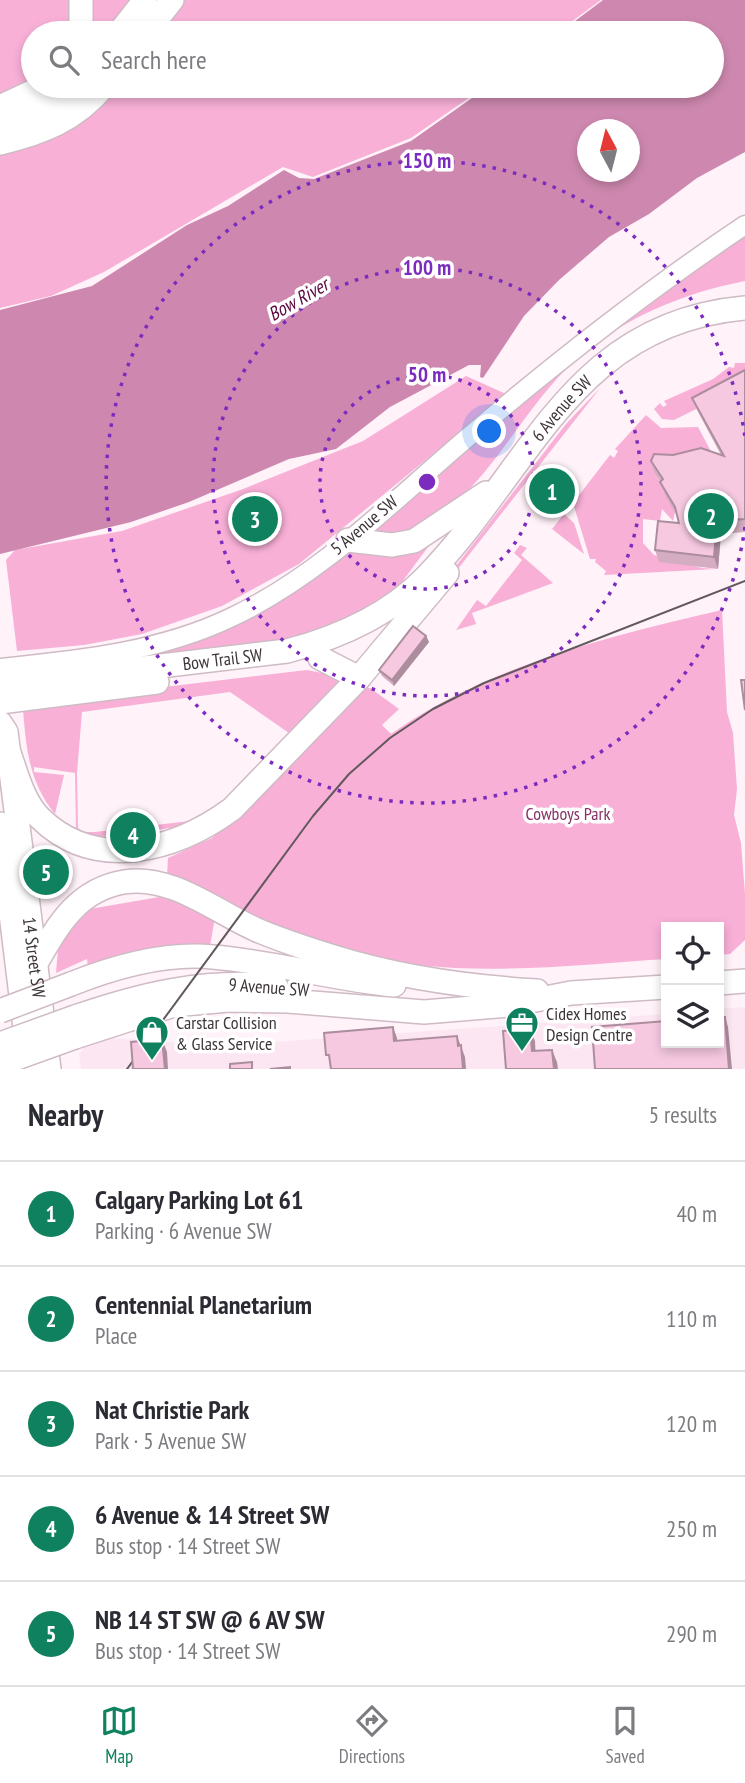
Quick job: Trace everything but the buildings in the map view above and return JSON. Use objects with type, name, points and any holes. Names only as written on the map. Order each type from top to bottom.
[{"type":"main road","points":[[81,0],[81,21]]},
{"type":"main road","points":[[128,21],[145,0]]},
{"type":"main road","points":[[155,21],[172,0]]},
{"type":"main road","points":[[0,107],[21,97]]},
{"type":"main road","points":[[0,125],[44,110],[60,98]]},
{"type":"main road","points":[[0,144],[33,135],[69,119],[91,98]]},
{"type":"main road","name":"6 Avenue SW","points":[[425,578],[582,382],[627,345],[656,329],[696,315],[745,308]]},
{"type":"main road","points":[[348,540],[392,545],[414,541],[432,532],[505,478]]},
{"type":"main road","points":[[8,750],[23,793],[39,818],[72,842],[103,850],[142,850],[177,842],[208,827],[232,809],[359,678],[467,548],[470,525]]},
{"type":"main road","points":[[0,702],[294,665],[320,658],[368,636],[390,621],[421,590],[425,578]]},
{"type":"main road","name":"Bow Trail SW","points":[[0,685],[287,652],[323,642],[354,628],[425,578]]},
{"type":"main road","points":[[320,658],[359,678]]},
{"type":"main road","name":"14 Street SW","points":[[0,723],[6,732],[49,1069]]},
{"type":"main road","name":"14 Street SW","points":[[0,824],[7,941],[30,1069]]},
{"type":"main road","points":[[35,965],[68,911],[81,900],[99,889],[125,881],[149,881],[177,889],[257,930],[338,959],[468,998]]},
{"type":"main road","points":[[0,1011],[133,964],[172,957],[211,956],[379,984],[438,990],[468,998]]},
{"type":"main road","points":[[724,983],[745,981]]},
{"type":"main road","name":"9 Avenue SW","points":[[75,1027],[174,1005],[228,1000],[288,1001],[424,1012],[468,998],[510,1005],[571,993],[661,987]]},
{"type":"main road","points":[[0,1044],[75,1027]]},
{"type":"main road","points":[[0,1064],[75,1027]]},
{"type":"street","name":"5 Avenue SW","points":[[0,668],[133,651],[232,617],[278,590],[348,540],[604,324],[745,225]]},
{"type":"shaded area","points":[[745,1007],[745,1069],[81,1069],[79,1053],[83,1051],[82,1047],[112,1038],[218,1046],[661,1014],[661,1048],[724,1048],[724,1009]]},
{"type":"green space","points":[[0,0],[71,0],[71,21],[21,21],[21,89],[0,99]]},
{"type":"green space","points":[[88,0],[133,0],[116,21],[89,21]]},
{"type":"green space","points":[[183,0],[601,0],[572,21],[166,21]]},
{"type":"green space","points":[[469,98],[411,138],[313,177],[283,167],[104,272],[51,296],[0,308],[0,154],[50,139],[79,122],[105,100]]},
{"type":"green space","points":[[745,232],[745,281],[677,300],[614,331],[560,375],[488,468],[456,502],[402,537],[369,532],[529,393]]},
{"type":"green space","points":[[735,363],[745,363],[745,385],[674,420],[662,419],[654,409],[660,403],[663,407],[667,405],[664,401],[713,379],[729,367],[734,368]]},
{"type":"green space","points":[[466,376],[506,394],[299,564],[222,606],[142,634],[84,645],[17,651],[6,560],[15,550],[122,531],[243,489],[363,441]]},
{"type":"green space","points":[[601,387],[413,626],[411,624],[566,424]]},
{"type":"green space","points":[[646,415],[661,428],[698,427],[714,457],[659,467],[655,474],[665,488],[671,488],[665,495],[672,499],[675,512],[673,521],[662,509],[660,521],[643,519],[643,543],[654,555],[702,568],[716,569],[604,575],[606,571],[595,562],[596,559],[590,559],[573,503],[610,455],[614,458],[618,451],[615,449]]},
{"type":"green space","points":[[564,514],[574,523],[584,554],[552,529]]},
{"type":"green space","points":[[431,543],[402,582],[373,607],[303,639],[136,658],[344,551]]},
{"type":"green space","points":[[520,545],[527,548],[521,555],[553,583],[472,613],[476,624],[456,630],[477,600],[486,606],[522,560],[514,553]]},
{"type":"green space","name":"Cowboys Park","points":[[722,610],[727,712],[733,733],[737,789],[734,815],[741,843],[745,894],[745,940],[730,954],[724,955],[724,922],[661,922],[661,959],[507,969],[427,966],[388,961],[325,945],[167,877],[168,858],[212,838],[228,825],[364,688],[370,688],[399,709],[382,725],[391,734],[428,710],[508,672],[550,656]]},
{"type":"green space","points":[[307,670],[342,677],[289,733],[230,692],[82,712],[77,773],[78,828],[83,832],[95,832],[190,821],[178,827],[140,832],[139,829],[132,830],[132,833],[93,837],[76,831],[75,773],[34,767],[34,772],[64,775],[55,814],[39,790],[30,764],[23,709],[39,702]]},
{"type":"green space","points":[[165,896],[215,917],[210,946],[88,968],[87,959],[56,973],[58,949],[65,932],[84,910]]},
{"type":"water","name":"Bow River","points":[[603,0],[745,0],[745,152],[697,178],[649,214],[609,237],[559,280],[524,316],[483,378],[480,377],[481,365],[469,365],[390,407],[336,449],[289,459],[189,502],[131,522],[0,554],[0,310],[92,286],[187,225],[228,206],[284,170],[299,178],[314,179],[411,141],[472,98],[724,98],[724,21],[575,21]]},
{"type":"tram line","points":[[127,1069],[313,816],[349,774],[390,738],[433,709],[484,683],[745,581]]},
{"type":"place","name":"Calgary Parking Lot 61","points":[[552,491]]},
{"type":"place","name":"Centennial Planetarium","points":[[711,516]]},
{"type":"place","name":"Nat Christie Park","points":[[255,519]]},
{"type":"place","name":"6 Avenue & 14 Street SW","points":[[133,835]]},
{"type":"place","name":"NB 14 ST SW @ 6 AV SW","points":[[46,872]]},
{"type":"place","name":"Cidex Homes Design Centre","points":[[522,1053]]},
{"type":"place","name":"Carstar Collision & Glass Service","points":[[152,1062]]}]
